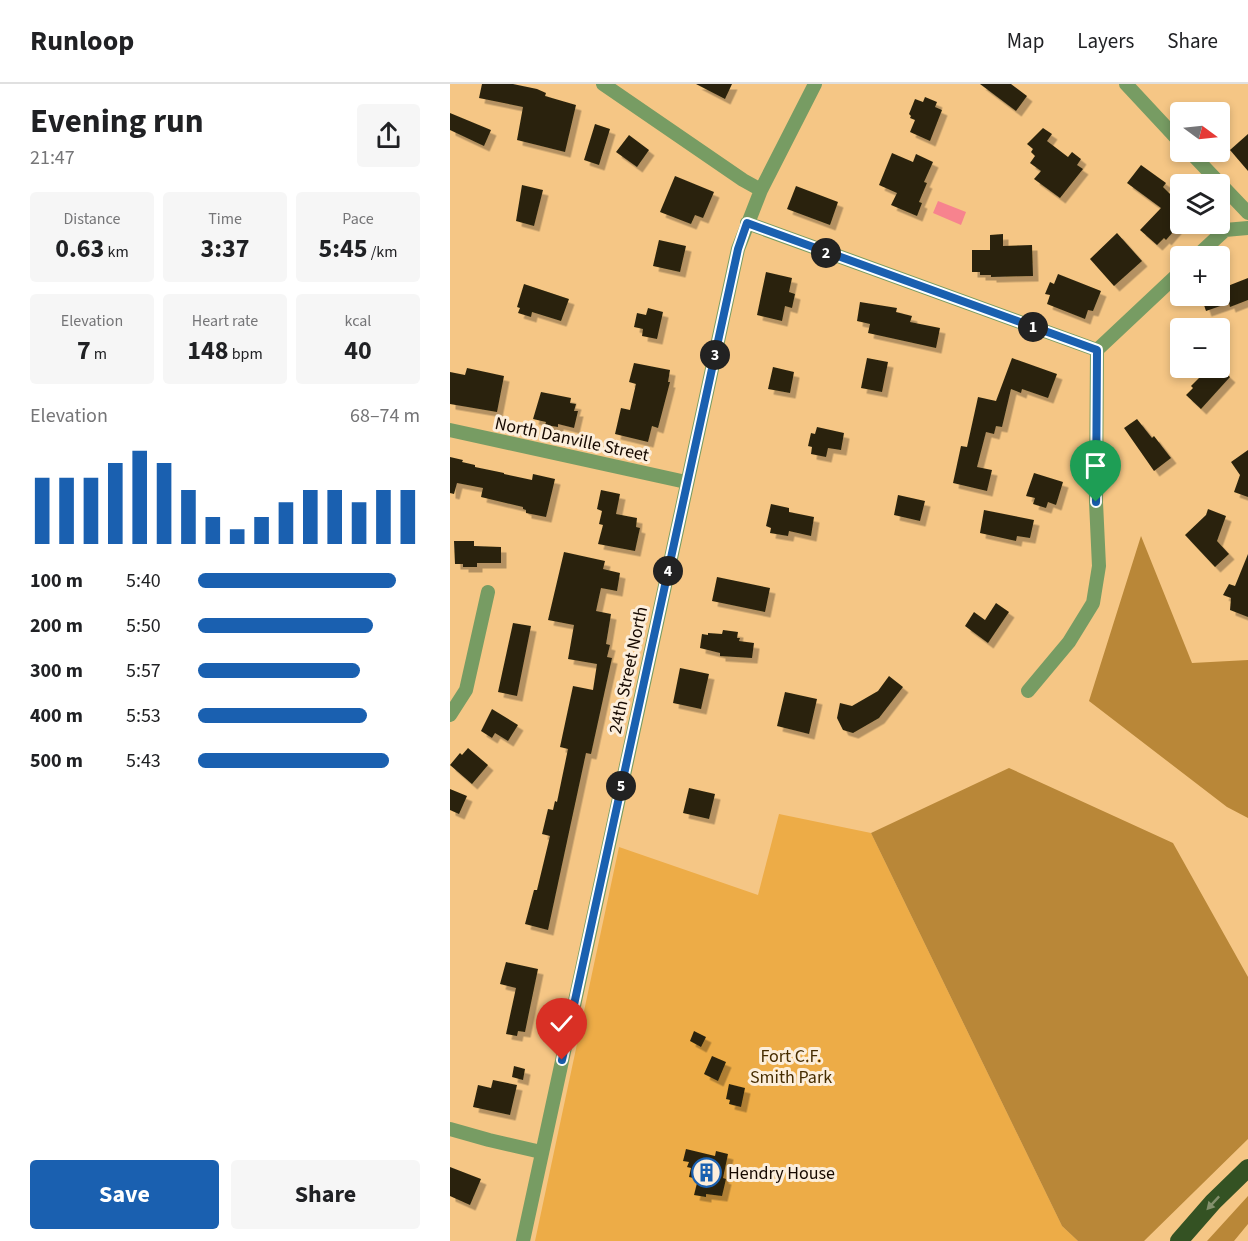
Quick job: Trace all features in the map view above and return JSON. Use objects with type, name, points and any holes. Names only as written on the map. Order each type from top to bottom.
[{"type":"highway","points":[[1179,1241],[1213,1202],[1248,1168]]},
{"type":"street","points":[[603,84],[761,190]]},
{"type":"street","name":"24th Street North","points":[[523,1241],[738,249],[761,190],[814,84]]},
{"type":"street","points":[[1126,84],[1170,131]]},
{"type":"street","points":[[1200,162],[1248,213]]},
{"type":"street","points":[[747,223],[1097,350]]},
{"type":"street","points":[[1208,246],[1225,230],[1248,228]]},
{"type":"street","points":[[1028,691],[1069,642],[1092,603],[1099,566],[1096,502],[1097,350],[1170,281]]},
{"type":"street","name":"North Danville Street","points":[[450,430],[686,482]]},
{"type":"street","points":[[450,715],[466,690],[489,592]]},
{"type":"street","points":[[450,1129],[541,1152]]},
{"type":"green space","name":"Fort C.F. Smith Park","points":[[779,814],[871,833],[1062,1226],[1078,1241],[535,1241],[619,847],[758,895]]},
{"type":"shaded area","points":[[938,201],[966,212],[961,225],[933,213]]},
{"type":"shaded area","points":[[1141,536],[1192,663],[1248,660],[1248,818],[1227,807],[1089,701]]},
{"type":"shaded area","points":[[1009,768],[1173,843],[1248,977],[1248,1139],[1144,1241],[1078,1241],[1062,1226],[871,833]]},
{"type":"shaded area","points":[[1248,1196],[1248,1224],[1234,1241],[1207,1241]]},
{"type":"building","points":[[482,84],[513,84],[537,89],[546,93],[545,96],[576,105],[565,152],[517,140],[523,107],[479,98]]},
{"type":"building","points":[[696,84],[732,84],[725,99]]},
{"type":"building","points":[[980,84],[1011,84],[1027,96],[1016,111]]},
{"type":"building","points":[[925,97],[937,102],[935,107],[942,110],[930,141],[910,132],[915,120],[910,118],[909,114],[915,99],[923,102]]},
{"type":"building","points":[[450,113],[491,130],[484,146],[450,130]]},
{"type":"building","points":[[595,124],[610,129],[599,165],[584,160]]},
{"type":"building","points":[[1043,128],[1052,134],[1047,141],[1068,157],[1072,152],[1081,159],[1077,165],[1083,169],[1060,198],[1034,179],[1041,171],[1030,163],[1035,156],[1031,152],[1033,149],[1027,144]]},
{"type":"building","points":[[1248,134],[1248,171],[1230,150]]},
{"type":"building","points":[[629,135],[649,150],[637,167],[616,152]]},
{"type":"building","points":[[892,153],[913,162],[916,154],[933,162],[924,182],[927,183],[919,202],[922,203],[917,216],[891,205],[897,193],[879,185]]},
{"type":"building","points":[[1141,165],[1166,183],[1163,187],[1170,194],[1171,234],[1166,240],[1164,238],[1157,245],[1140,230],[1161,208],[1127,183]]},
{"type":"building","points":[[675,176],[714,192],[703,218],[695,215],[691,224],[660,212]]},
{"type":"building","points":[[522,185],[543,190],[534,226],[516,221]]},
{"type":"building","points":[[796,186],[838,202],[830,225],[787,209]]},
{"type":"building","points":[[1117,233],[1142,261],[1114,286],[1090,259]]},
{"type":"building","points":[[1003,234],[1003,246],[1032,245],[1033,276],[991,277],[991,275],[980,275],[980,272],[972,272],[972,250],[990,250],[990,235]]},
{"type":"building","points":[[659,240],[686,246],[680,272],[653,266]]},
{"type":"building","points":[[766,272],[792,278],[789,292],[795,294],[792,308],[785,306],[782,321],[757,315]]},
{"type":"building","points":[[1058,274],[1101,291],[1093,311],[1088,310],[1085,319],[1047,304],[1050,295],[1045,294],[1050,282],[1054,284]]},
{"type":"building","points":[[1248,278],[1248,300],[1230,307],[1230,285]]},
{"type":"building","points":[[524,284],[569,299],[561,321],[532,312],[531,317],[518,313],[520,308],[517,307]]},
{"type":"building","points":[[860,302],[897,308],[896,312],[912,316],[910,322],[940,328],[936,348],[868,333],[870,324],[857,321]]},
{"type":"building","points":[[1204,306],[1220,306],[1206,311]]},
{"type":"building","points":[[648,308],[663,312],[657,339],[642,336],[643,329],[634,327],[637,313],[646,315]]},
{"type":"building","points":[[867,358],[888,362],[882,392],[861,388]]},
{"type":"building","points":[[1012,358],[1057,374],[1048,398],[1022,389],[1021,393],[1011,389],[1002,427],[996,426],[994,434],[986,432],[977,467],[992,470],[987,491],[953,483],[961,446],[967,447],[978,397],[996,401]]},
{"type":"building","points":[[634,363],[670,370],[668,382],[670,382],[658,428],[652,426],[648,442],[615,434],[621,408],[630,410],[636,384],[629,382]]},
{"type":"building","points":[[773,367],[794,372],[790,393],[768,389]]},
{"type":"building","points":[[467,368],[504,376],[497,412],[450,404],[450,372],[465,375]]},
{"type":"building","points":[[1199,378],[1229,378],[1201,409],[1186,395],[1193,388],[1191,386]]},
{"type":"building","points":[[541,392],[571,398],[570,403],[576,404],[574,411],[578,411],[574,428],[558,424],[558,427],[545,425],[546,422],[533,419]]},
{"type":"building","points":[[1137,419],[1171,458],[1154,471],[1124,428]]},
{"type":"building","points":[[817,427],[844,433],[841,450],[828,448],[826,457],[811,454],[812,447],[808,446],[811,433],[815,434]]},
{"type":"building","points":[[1248,450],[1248,497],[1234,492],[1240,475],[1231,462]]},
{"type":"building","points":[[450,457],[463,460],[462,462],[475,465],[475,467],[532,480],[533,474],[555,479],[546,517],[526,513],[523,507],[481,497],[483,488],[457,483],[454,494],[450,493]]},
{"type":"building","points":[[1034,473],[1063,482],[1056,505],[1048,502],[1046,508],[1033,504],[1035,498],[1026,496]]},
{"type":"building","points":[[601,490],[620,494],[616,514],[637,518],[636,527],[640,528],[635,551],[598,544],[603,525],[599,524],[602,511],[597,509]]},
{"type":"building","points":[[898,495],[925,501],[920,521],[894,515]]},
{"type":"building","points":[[771,504],[789,508],[789,512],[814,517],[811,536],[789,531],[788,536],[770,533],[771,528],[766,526]]},
{"type":"building","points":[[1208,509],[1226,516],[1217,541],[1229,554],[1215,567],[1185,535],[1206,515]]},
{"type":"building","points":[[984,510],[1034,520],[1030,538],[1017,536],[1016,541],[980,533]]},
{"type":"building","points":[[454,541],[474,541],[474,546],[501,547],[501,563],[477,563],[477,567],[463,567],[463,564],[455,564]]},
{"type":"building","points":[[564,552],[605,561],[603,569],[620,573],[617,591],[601,588],[596,611],[611,614],[606,644],[610,645],[607,657],[612,658],[591,754],[586,753],[548,930],[525,924],[534,890],[537,890],[550,836],[542,834],[548,809],[553,810],[555,801],[557,802],[568,749],[560,747],[573,686],[593,690],[597,664],[568,659],[574,625],[548,620]]},
{"type":"building","points":[[1248,554],[1248,617],[1230,610],[1231,598],[1223,595],[1229,584],[1235,586]]},
{"type":"building","points":[[717,577],[770,588],[765,612],[712,601]]},
{"type":"building","points":[[996,603],[1009,612],[988,643],[965,626],[974,612],[985,620]]},
{"type":"building","points":[[513,623],[531,626],[517,696],[498,692]]},
{"type":"building","points":[[723,630],[738,632],[739,641],[754,643],[752,658],[720,656],[720,653],[700,648],[702,634],[722,634]]},
{"type":"building","points":[[680,668],[709,674],[701,709],[673,703]]},
{"type":"building","points":[[889,676],[903,687],[879,718],[853,733],[843,730],[837,718],[840,703],[852,706],[878,691]]},
{"type":"building","points":[[785,692],[817,699],[809,734],[777,726]]},
{"type":"building","points":[[492,709],[518,725],[508,741],[495,733],[492,738],[481,731]]},
{"type":"building","points":[[468,748],[488,765],[472,784],[450,765],[460,753],[462,755]]},
{"type":"building","points":[[689,788],[715,794],[709,819],[683,813]]},
{"type":"building","points":[[450,789],[467,796],[459,814],[450,810]]},
{"type":"building","points":[[506,962],[538,969],[525,1032],[518,1031],[517,1036],[506,1034],[516,988],[500,984]]},
{"type":"building","points":[[694,1031],[706,1037],[701,1047],[690,1041]]},
{"type":"building","points":[[712,1056],[726,1062],[718,1081],[704,1074]]},
{"type":"building","points":[[514,1066],[525,1069],[523,1080],[512,1077]]},
{"type":"building","points":[[493,1080],[517,1085],[510,1115],[473,1107],[478,1085],[491,1088]]},
{"type":"building","points":[[729,1084],[745,1088],[741,1107],[729,1104],[730,1100],[726,1099]]},
{"type":"building","name":"Hendry House","points":[[686,1149],[715,1156],[716,1151],[728,1154],[722,1196],[694,1195],[698,1179],[689,1177],[691,1168],[687,1167],[689,1162],[683,1161]]},
{"type":"building","points":[[450,1167],[481,1179],[470,1205],[450,1196]]},
{"type":"place","name":"Hendry House","points":[[707,1173]]},
{"type":"route","points":[[562,1060],[686,482],[738,249],[747,223],[1097,350],[1096,502]]}]
